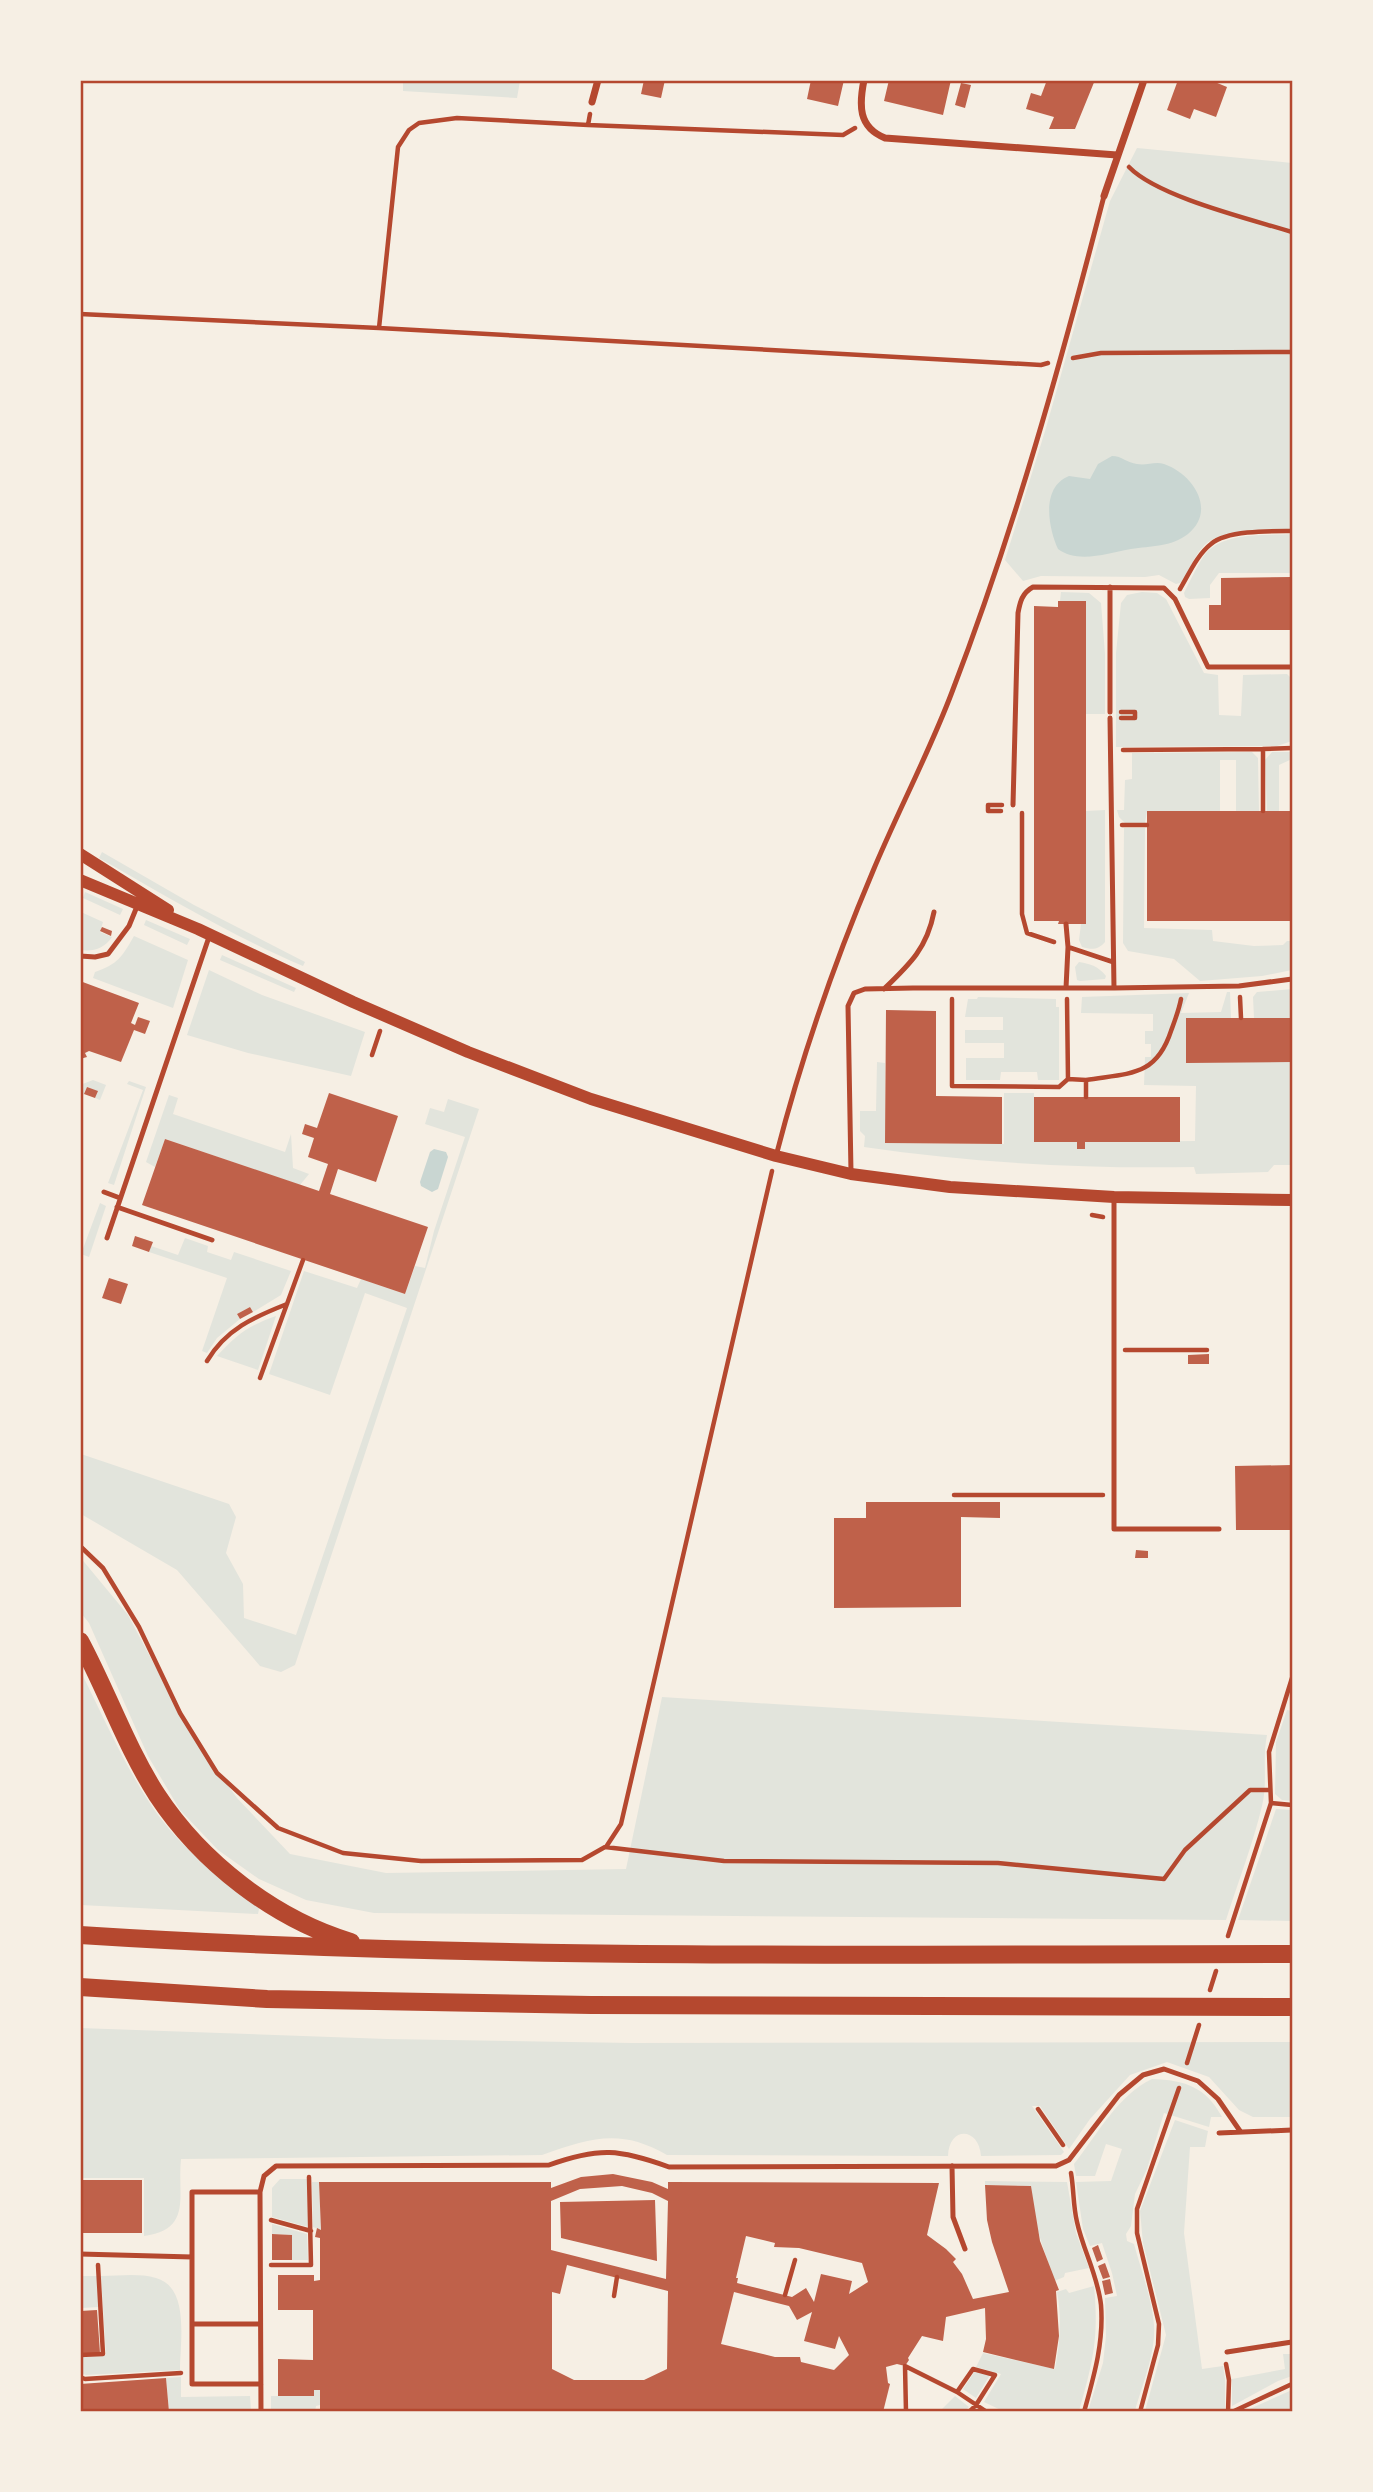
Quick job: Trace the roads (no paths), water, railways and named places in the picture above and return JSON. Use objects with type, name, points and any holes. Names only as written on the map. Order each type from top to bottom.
[{"type":"highway","points":[[80,1641],[140,1766],[157,1795],[177,1822],[211,1858],[261,1898],[316,1930],[355,1943],[408,1950]]},
{"type":"highway","points":[[80,1935],[205,1943],[408,1950],[1293,1954]]},
{"type":"highway","points":[[80,1987],[267,1999],[578,2005],[1293,2007]]},
{"type":"street","points":[[592,102],[598,80]]},
{"type":"street","points":[[864,80],[860,108],[865,122],[879,136],[897,140],[1117,155]]},
{"type":"street","points":[[1104,196],[1144,80]]},
{"type":"street","points":[[80,854],[204,932]]},
{"type":"street","points":[[80,880],[204,932],[385,1017],[591,1099],[776,1156],[851,1174],[950,1186],[1114,1197],[1293,1200]]},
{"type":"lane","points":[[776,1156],[813,1030],[840,955],[873,870],[951,695],[982,611],[1033,455],[1104,196]]},
{"type":"lane","points":[[1013,805],[1018,613],[1022,597],[1033,587],[1164,588],[1175,599],[1208,667],[1293,667]]},
{"type":"lane","points":[[1110,587],[1114,988]]},
{"type":"lane","points":[[80,956],[108,954],[128,926],[138,904]]},
{"type":"lane","points":[[884,989],[921,949],[930,932],[934,912]]},
{"type":"lane","points":[[1066,924],[1066,988]]},
{"type":"lane","points":[[107,1238],[204,932]]},
{"type":"lane","points":[[1068,947],[1113,962]]},
{"type":"lane","points":[[851,1174],[848,1006],[854,993],[865,989],[1239,986],[1293,979]]},
{"type":"lane","points":[[104,1192],[120,1198]]},
{"type":"lane","points":[[1114,1197],[1114,1529],[1219,1529]]},
{"type":"lane","points":[[117,1207],[212,1240]]},
{"type":"lane","points":[[261,2412],[260,2192],[264,2176],[276,2166],[549,2165],[577,2155],[611,2151],[639,2156],[669,2167],[1056,2166],[1069,2160],[1119,2095],[1143,2075],[1164,2070],[1198,2081],[1218,2099],[1240,2131]]},
{"type":"lane","points":[[1219,2133],[1293,2130]]},
{"type":"lane","points":[[953,2166],[953,2217],[965,2249]]},
{"type":"lane","points":[[260,2192],[192,2192],[192,2384],[261,2384]]},
{"type":"lane","points":[[80,2254],[192,2257]]},
{"type":"lane","points":[[192,2324],[260,2324]]},
{"type":"lane","points":[[1227,2352],[1293,2342]]}]
